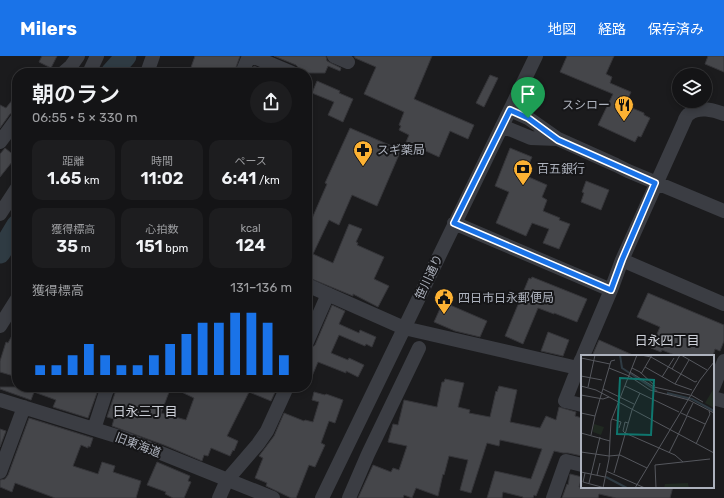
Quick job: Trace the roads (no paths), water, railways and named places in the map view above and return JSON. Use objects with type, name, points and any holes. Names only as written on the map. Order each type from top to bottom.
[{"type":"street","points":[[69,68],[78,56]]},
{"type":"street","points":[[91,68],[97,56]]},
{"type":"street","points":[[149,68],[153,56]]},
{"type":"street","points":[[244,68],[250,56],[280,68]]},
{"type":"street","points":[[334,56],[348,62]]},
{"type":"street","name":"笹川通り","points":[[322,498],[536,56]]},
{"type":"street","points":[[584,355],[622,260],[655,183],[688,114],[697,110],[708,109],[724,114]]},
{"type":"street","points":[[510,110],[528,118],[558,140],[655,183],[724,211]]},
{"type":"street","points":[[0,142],[12,126]]},
{"type":"street","points":[[502,126],[531,138],[558,140]]},
{"type":"street","points":[[0,214],[12,196]]},
{"type":"street","points":[[454,223],[611,290]]},
{"type":"street","points":[[622,260],[724,304]]},
{"type":"street","points":[[312,287],[404,328],[581,363],[565,401],[581,405]]},
{"type":"street","points":[[312,331],[328,294]]},
{"type":"street","points":[[0,326],[12,307]]},
{"type":"street","points":[[349,498],[418,348]]},
{"type":"street","points":[[714,386],[724,361]]},
{"type":"street","points":[[374,390],[396,394]]},
{"type":"street","points":[[94,428],[106,392]]},
{"type":"street","points":[[219,498],[227,480],[268,431],[285,392]]},
{"type":"street","points":[[714,398],[724,401]]},
{"type":"street","name":"旧東海道","points":[[0,400],[126,439],[273,498]]},
{"type":"street","points":[[366,406],[388,412]]},
{"type":"street","points":[[0,472],[24,407]]},
{"type":"street","points":[[553,498],[566,461],[581,466]]},
{"type":"waterway","points":[[115,68],[126,56]]},
{"type":"waterway","points":[[0,253],[12,233]]},
{"type":"place","name":"スシロー","points":[[624,122]]},
{"type":"place","name":"スギ薬局","points":[[363,167]]},
{"type":"place","name":"百五銀行","points":[[523,186]]},
{"type":"place","name":"四日市日永郵便局","points":[[444,315]]},
{"type":"district","name":"日永四丁目","points":[[667,340]]},
{"type":"district","name":"日永三丁目","points":[[145,411]]}]
